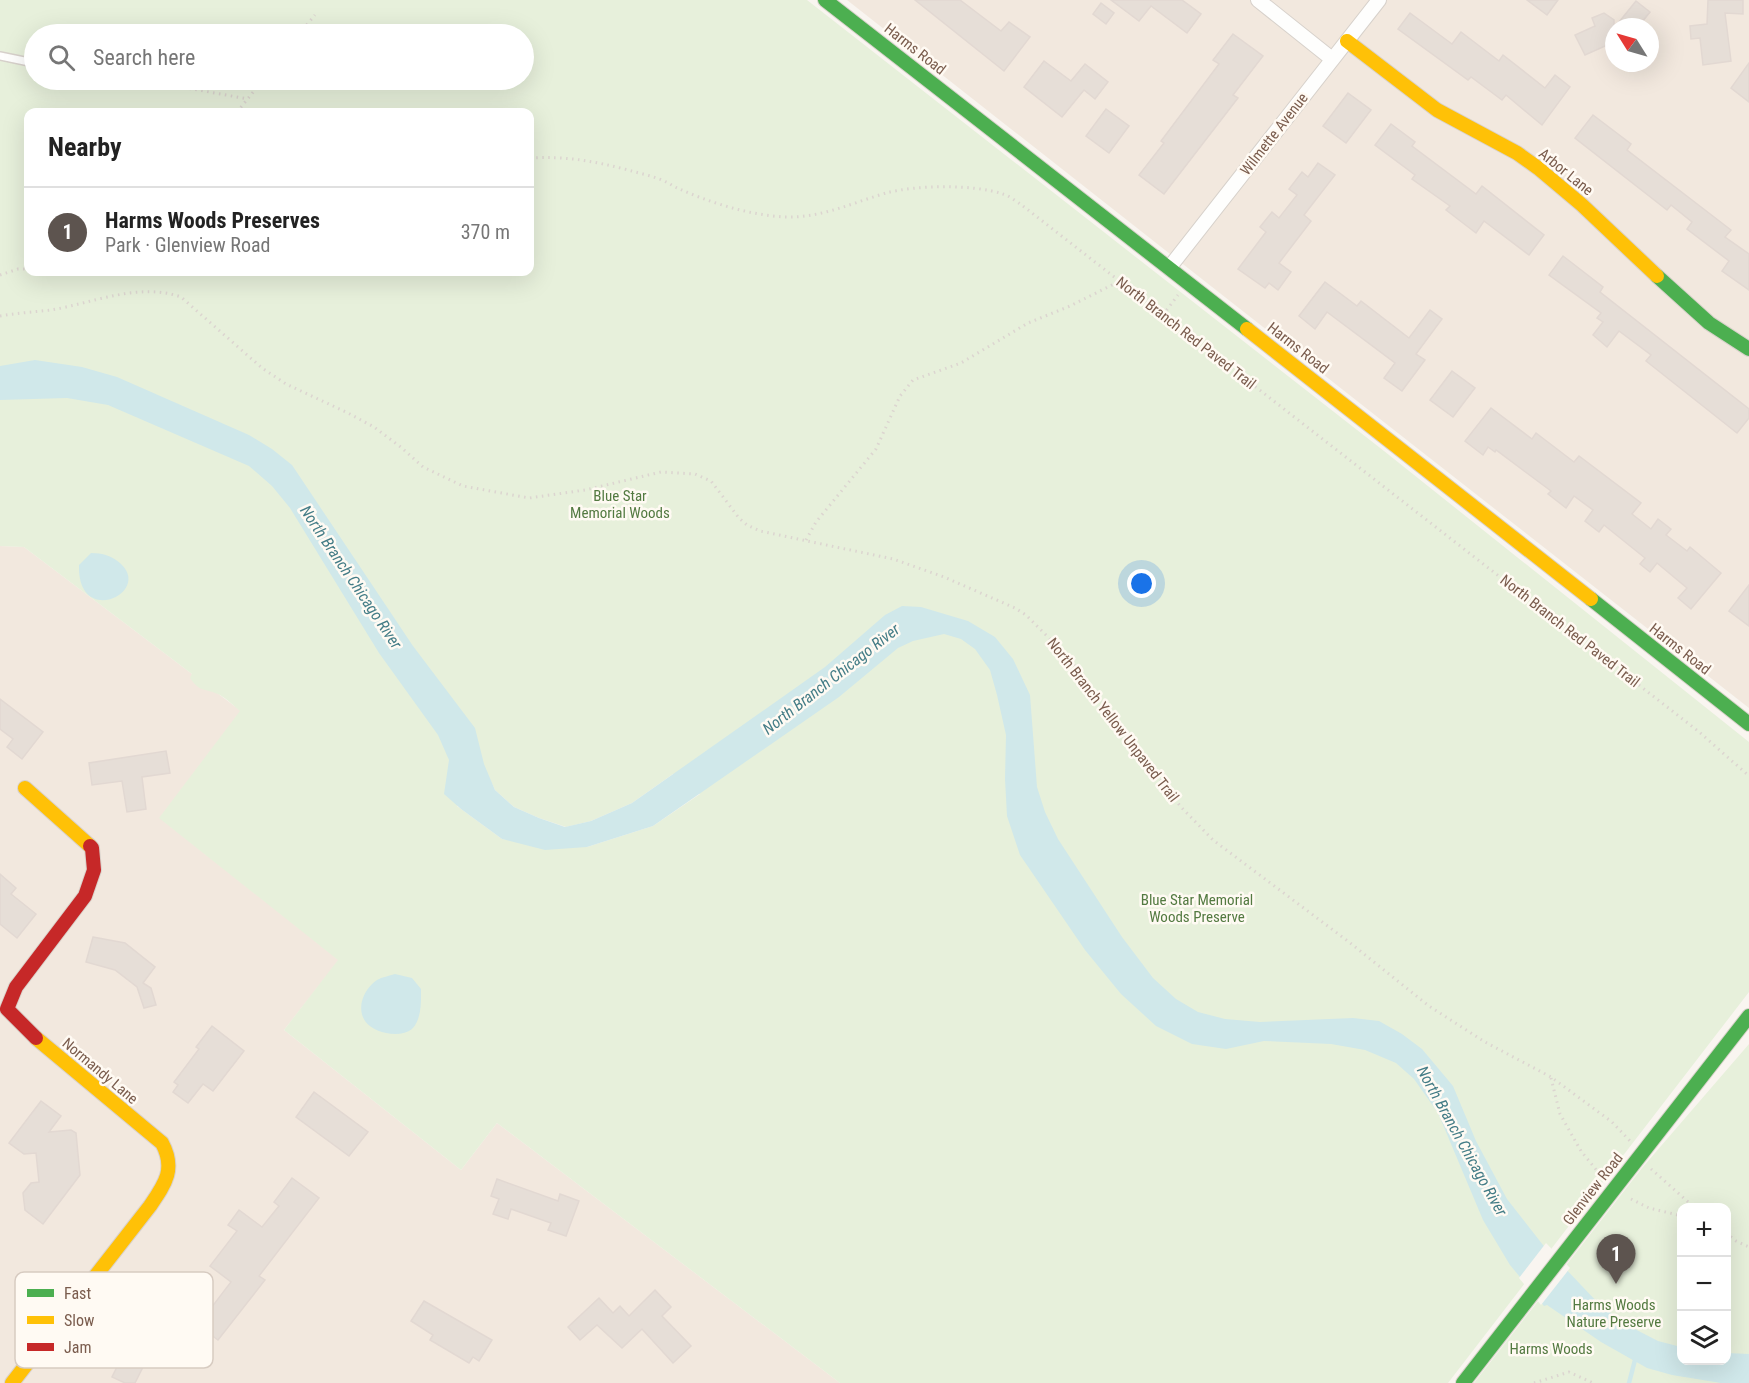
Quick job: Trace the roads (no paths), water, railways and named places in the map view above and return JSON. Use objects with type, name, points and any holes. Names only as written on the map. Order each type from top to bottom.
[{"type":"main road","name":"Harms Road","points":[[825,0],[1749,724]]},
{"type":"main road","name":"Arbor Lane","points":[[1347,41],[1437,110],[1517,153],[1538,168],[1582,205],[1686,304],[1709,323],[1749,349]]},
{"type":"main road","name":"Normandy Lane","points":[[25,788],[92,848],[94,870],[85,896],[2,1007],[40,1042],[162,1143],[168,1153],[170,1163],[162,1190],[99,1272]]},
{"type":"main road","name":"Glenview Road","points":[[1463,1383],[1749,1016]]},
{"type":"main road","name":"Normandy Lane","points":[[12,1383],[24,1368]]},
{"type":"street","points":[[1258,0],[1332,59]]},
{"type":"street","name":"Wilmette Avenue","points":[[1169,268],[1379,0]]},
{"type":"lane","points":[[0,56],[24,61]]},
{"type":"water","name":"North Branch Chicago River","points":[[35,360],[82,367],[117,377],[249,435],[292,465],[413,646],[475,728],[484,764],[495,790],[514,807],[565,827],[591,821],[632,803],[825,667],[885,615],[902,606],[921,607],[968,621],[995,637],[1013,659],[1030,695],[1037,787],[1045,812],[1058,839],[1122,937],[1153,978],[1176,999],[1198,1012],[1225,1019],[1260,1022],[1353,1018],[1379,1021],[1402,1034],[1422,1049],[1453,1086],[1476,1141],[1507,1199],[1543,1245],[1600,1305],[1627,1325],[1658,1341],[1677,1346],[1677,1365],[1731,1365],[1731,1353],[1749,1354],[1749,1383],[1721,1383],[1672,1375],[1647,1368],[1601,1342],[1547,1305],[1544,1306],[1510,1265],[1483,1220],[1438,1113],[1414,1079],[1396,1063],[1365,1050],[1331,1044],[1264,1041],[1226,1049],[1192,1044],[1156,1026],[1121,994],[1085,950],[1020,855],[1007,816],[1006,735],[997,695],[990,670],[975,649],[961,639],[944,634],[913,641],[898,648],[839,697],[653,826],[587,847],[545,850],[502,839],[444,794],[449,760],[438,735],[379,653],[290,508],[272,486],[249,466],[108,405],[67,398],[0,400],[0,366]]},
{"type":"water","points":[[91,553],[107,556],[121,564],[128,575],[127,585],[121,594],[111,599],[100,600],[89,596],[82,584],[79,565]]},
{"type":"water","points":[[395,974],[412,978],[421,989],[419,1015],[415,1025],[401,1034],[374,1029],[365,1021],[361,1010],[361,1004],[368,988],[379,979]]},
{"type":"waterway","points":[[1629,1383],[1636,1356]]},
{"type":"place","name":"Harms Woods Preserves","points":[[1616,1284]]},
{"type":"park label","name":"Blue Star Memorial Woods","points":[[620,504]]},
{"type":"park label","name":"Blue Star Memorial Woods Preserve","points":[[1197,908]]},
{"type":"park label","name":"Harms Woods Nature Preserve","points":[[1614,1314]]},
{"type":"park label","name":"Harms Woods","points":[[1551,1349]]}]
